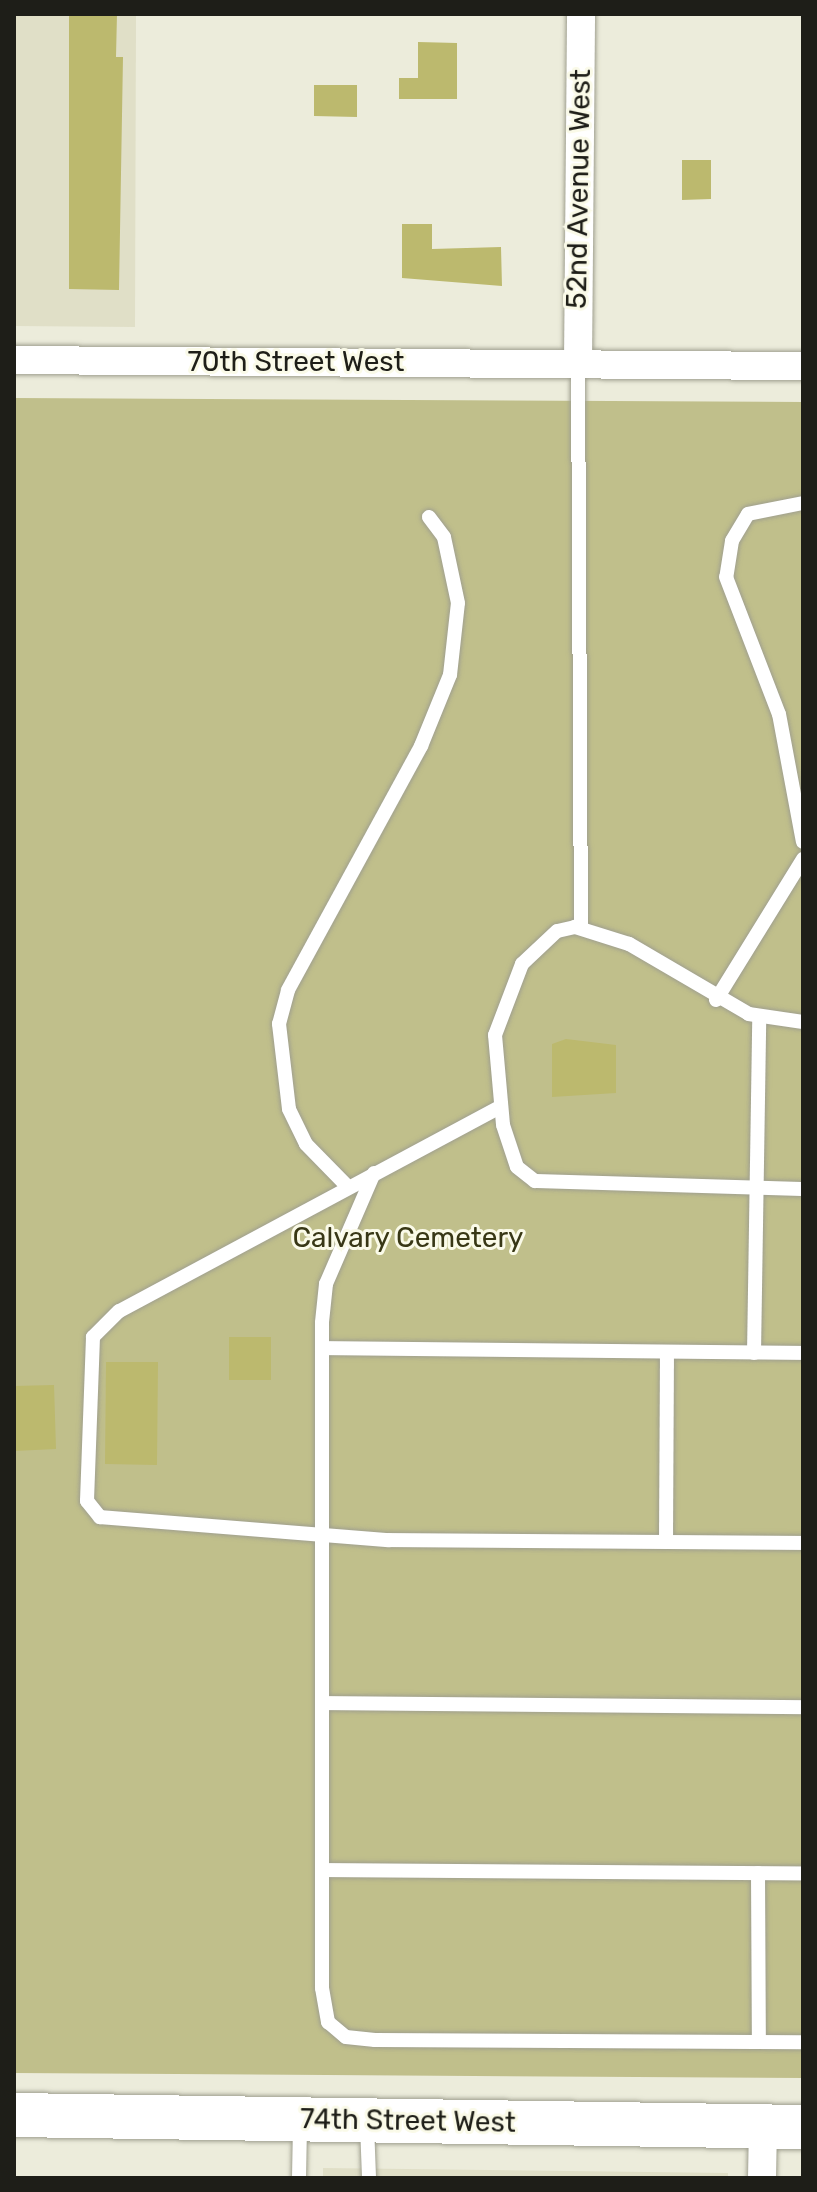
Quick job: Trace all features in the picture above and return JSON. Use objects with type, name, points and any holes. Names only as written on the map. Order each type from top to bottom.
[{"type":"main road","name":"74th Street West","points":[[14,2115],[783,2127]]},
{"type":"street","name":"52nd Avenue West","points":[[578,364],[581,14]]},
{"type":"street","name":"70th Street West","points":[[14,360],[803,366]]},
{"type":"street","points":[[762,2178],[783,2127]]},
{"type":"lane","points":[[578,364],[581,928]]},
{"type":"lane","points":[[803,503],[748,514],[732,541],[726,577],[779,714],[803,842]]},
{"type":"lane","points":[[347,1186],[306,1144],[289,1109],[279,1024],[288,990],[421,746],[450,675],[456,591],[444,537],[429,517]]},
{"type":"lane","points":[[716,1000],[803,859]]},
{"type":"lane","points":[[803,1022],[759,1016],[716,1000],[629,944],[581,928],[557,931],[540,944],[508,992],[495,1035],[500,1107],[517,1167],[535,1181],[803,1189]]},
{"type":"lane","points":[[754,1353],[759,1016]]},
{"type":"lane","points":[[500,1107],[347,1186],[119,1311],[93,1337],[88,1372],[84,1468],[87,1501],[100,1517],[323,1535],[803,1543]]},
{"type":"lane","points":[[374,1173],[326,1284],[322,1348],[324,2004],[328,2022],[346,2037],[803,2042]]},
{"type":"lane","points":[[322,1348],[803,1353]]},
{"type":"lane","points":[[666,1542],[667,1352]]},
{"type":"lane","points":[[323,1703],[803,1707]]},
{"type":"lane","points":[[324,1870],[803,1873]]},
{"type":"lane","points":[[758,1873],[759,2042]]},
{"type":"lane","points":[[299,2178],[300,2120]]},
{"type":"lane","points":[[367,2121],[369,2178]]},
{"type":"shaded area","points":[[14,14],[136,14],[135,327],[14,326]]},
{"type":"shaded area","points":[[323,2168],[728,2173],[728,2178],[323,2178]]},
{"type":"green space","name":"Calvary Cemetery","points":[[14,398],[803,402],[803,2078],[14,2073]]},
{"type":"building","points":[[69,14],[117,14],[116,57],[123,57],[119,290],[69,289]]},
{"type":"building","points":[[418,42],[457,43],[457,99],[399,99],[399,78],[418,78]]},
{"type":"building","points":[[314,85],[357,85],[357,117],[314,116]]},
{"type":"building","points":[[682,160],[711,160],[711,199],[682,200]]},
{"type":"building","points":[[402,224],[432,224],[432,249],[501,247],[502,286],[402,278]]},
{"type":"building","points":[[566,1039],[616,1045],[616,1093],[552,1097],[552,1044]]},
{"type":"building","points":[[229,1337],[271,1337],[271,1380],[229,1380]]},
{"type":"building","points":[[106,1362],[158,1362],[157,1465],[105,1464]]},
{"type":"building","points":[[54,1385],[56,1449],[14,1451],[14,1386]]}]
